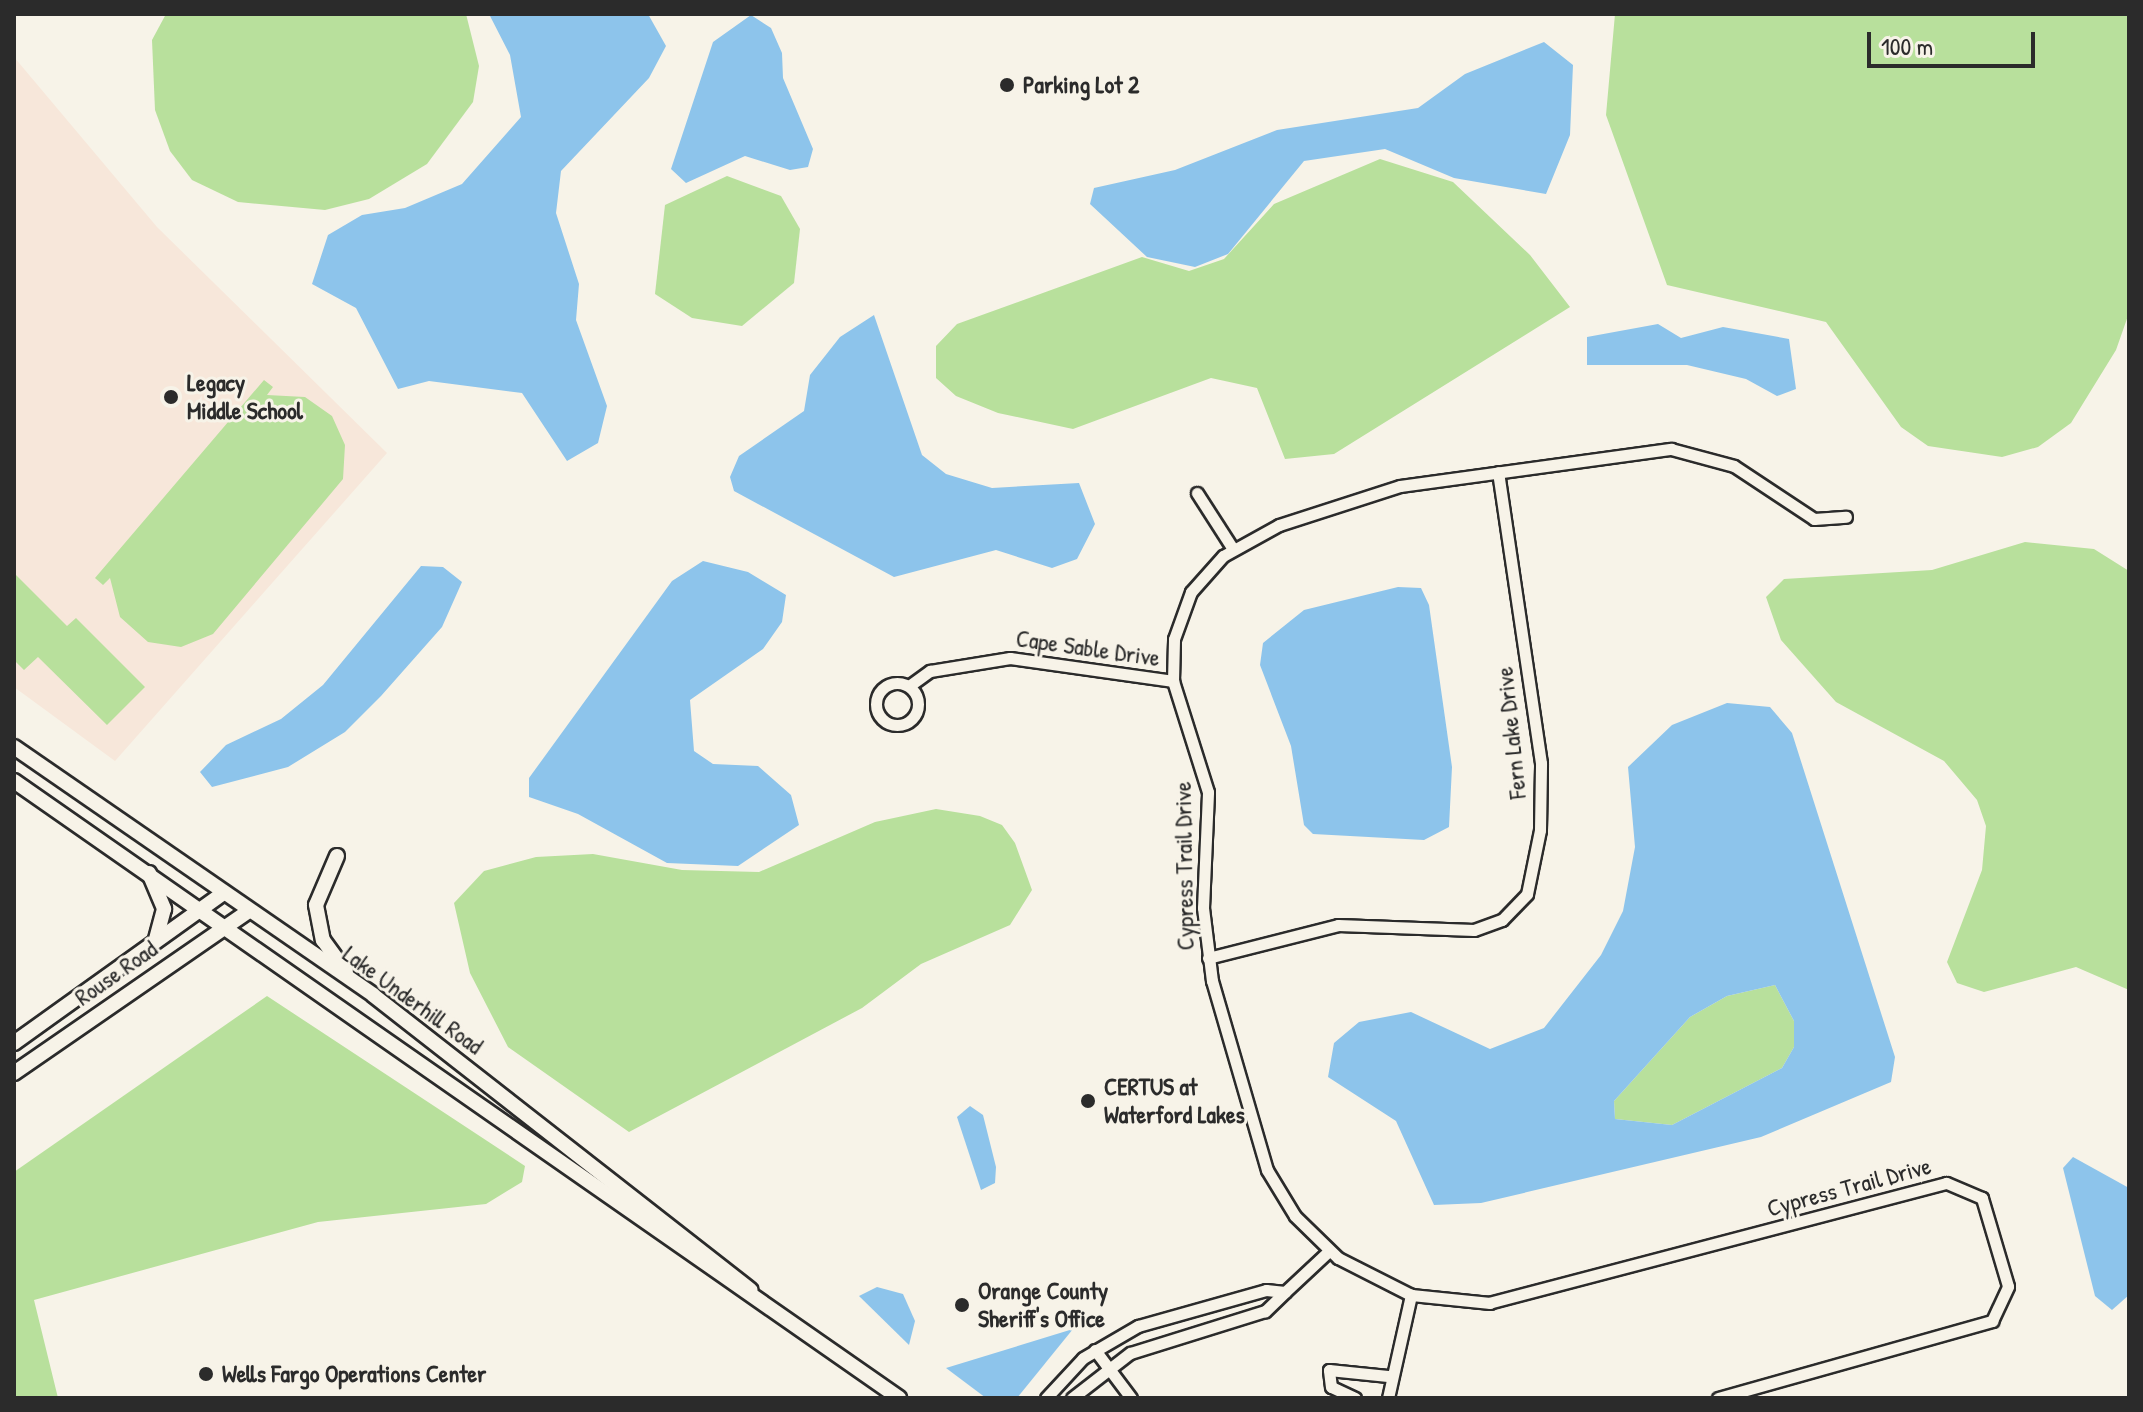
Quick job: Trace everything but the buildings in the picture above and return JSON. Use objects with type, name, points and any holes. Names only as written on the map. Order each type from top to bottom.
[{"type":"street","name":"Cypress Trail Drive","points":[[1718,1398],[1992,1321],[2008,1291],[1982,1198],[1946,1183],[1517,1299],[1465,1303],[1411,1295],[1329,1251],[1295,1216],[1264,1163],[1208,958],[1208,792],[1173,681],[1182,611],[1201,578],[1233,549],[1386,489],[1498,472],[1682,450],[1739,469],[1814,519],[1846,517]]},
{"type":"street","name":"Fern Lake Drive","points":[[1208,958],[1343,924],[1476,929],[1502,920],[1527,894],[1540,830],[1541,763],[1498,472]]},
{"type":"street","points":[[1197,493],[1233,549]]},
{"type":"street","name":"Cape Sable Drive","points":[[909,686],[930,671],[1010,658],[1173,681]]},
{"type":"street","name":"Lake Underhill Road","points":[[14,747],[221,895],[354,982],[624,1185],[770,1309]]},
{"type":"street","name":"Lake Underhill Road","points":[[14,781],[147,869],[899,1398]]},
{"type":"street","points":[[337,856],[320,884],[317,923],[354,982]]},
{"type":"street","points":[[147,869],[164,909],[156,939]]},
{"type":"street","name":"Rouse Road","points":[[14,1043],[221,895]]},
{"type":"street","name":"Rouse Road","points":[[14,1073],[247,912]]},
{"type":"street","points":[[1072,1398],[1107,1367],[1147,1345],[1273,1307],[1329,1251]]},
{"type":"street","points":[[1046,1398],[1095,1350],[1145,1324],[1213,1304],[1285,1292]]},
{"type":"street","points":[[1388,1398],[1388,1376],[1411,1295]]},
{"type":"street","points":[[1213,1304],[1219,1324]]},
{"type":"street","points":[[1095,1350],[1131,1398]]},
{"type":"street","points":[[1355,1398],[1331,1387],[1329,1370],[1388,1376]]},
{"type":"shaded area","name":"Legacy Middle School","points":[[14,57],[157,227],[387,453],[115,761],[14,687]]},
{"type":"green space","points":[[166,14],[466,14],[479,66],[473,102],[427,164],[369,199],[325,210],[238,202],[192,180],[170,151],[155,110],[152,40]]},
{"type":"green space","points":[[1615,14],[2129,14],[2129,313],[2116,350],[2071,423],[2038,447],[2002,457],[1928,446],[1901,427],[1826,322],[1667,285],[1606,115]]},
{"type":"green space","points":[[1380,159],[1453,182],[1530,255],[1570,307],[1334,454],[1285,459],[1257,388],[1211,378],[1073,429],[998,413],[956,396],[936,378],[936,346],[957,324],[1142,257],[1189,271],[1224,259],[1274,204]]},
{"type":"green space","points":[[727,176],[781,196],[800,229],[794,283],[742,326],[692,318],[655,294],[665,205]]},
{"type":"green space","points":[[264,380],[273,387],[267,395],[305,397],[332,416],[345,445],[343,479],[213,634],[181,647],[148,642],[120,617],[110,578],[103,585],[95,578]]},
{"type":"green space","points":[[2025,542],[2094,549],[2129,571],[2129,990],[2076,967],[1984,992],[1957,983],[1947,962],[1982,870],[1986,826],[1977,800],[1944,761],[1836,702],[1781,640],[1766,597],[1784,579],[1932,570]]},
{"type":"green space","points":[[14,573],[67,626],[76,618],[145,687],[107,725],[38,657],[24,670],[14,660]]},
{"type":"green space","points":[[936,809],[980,816],[1002,825],[1015,843],[1032,890],[1010,925],[921,964],[862,1008],[629,1132],[508,1047],[470,973],[454,903],[484,871],[536,857],[593,854],[682,870],[759,872],[875,822]]},
{"type":"green space","points":[[1775,985],[1794,1021],[1794,1047],[1782,1068],[1672,1125],[1615,1119],[1614,1101],[1690,1017],[1727,996]]},
{"type":"green space","points":[[267,996],[525,1166],[522,1182],[486,1204],[318,1222],[34,1300],[58,1398],[14,1398],[14,1172]]},
{"type":"water","points":[[489,14],[648,14],[666,46],[649,78],[561,171],[556,213],[579,284],[576,320],[607,406],[598,443],[567,461],[522,393],[429,381],[398,389],[356,308],[312,284],[328,235],[362,215],[405,208],[462,184],[521,117],[510,55]]},
{"type":"water","points":[[751,15],[771,28],[782,53],[783,78],[813,149],[808,167],[790,170],[745,156],[686,183],[671,169],[713,42]]},
{"type":"water","points":[[1544,42],[1573,65],[1570,135],[1546,194],[1454,178],[1385,149],[1304,161],[1228,254],[1195,267],[1147,257],[1090,204],[1094,188],[1175,170],[1277,130],[1418,108],[1465,74]]},
{"type":"water","points":[[874,315],[922,455],[946,474],[992,488],[1079,483],[1095,524],[1077,559],[1052,568],[996,550],[894,577],[734,491],[730,477],[739,456],[804,411],[810,375],[840,337]]},
{"type":"water","points":[[1658,324],[1681,338],[1723,327],[1789,339],[1796,389],[1777,396],[1746,379],[1687,365],[1587,365],[1587,337]]},
{"type":"water","points":[[703,561],[748,572],[786,595],[782,622],[763,649],[690,700],[694,751],[713,764],[758,766],[791,795],[799,825],[738,866],[667,863],[578,814],[529,797],[529,778],[672,581]]},
{"type":"water","points":[[421,566],[443,567],[462,582],[442,627],[381,696],[345,732],[288,767],[212,787],[200,772],[226,745],[281,719],[323,685]]},
{"type":"water","points":[[1398,587],[1421,588],[1429,605],[1452,767],[1449,827],[1424,840],[1313,834],[1304,825],[1291,746],[1260,665],[1263,643],[1304,610]]},
{"type":"water","points":[[1727,703],[1770,707],[1792,733],[1895,1057],[1891,1082],[1761,1137],[1481,1203],[1434,1205],[1396,1121],[1328,1077],[1334,1043],[1359,1022],[1411,1012],[1490,1049],[1544,1028],[1601,955],[1623,911],[1635,847],[1628,767],[1672,725]],"holes":[[[1775,985],[1794,1021],[1794,1047],[1782,1068],[1672,1125],[1615,1119],[1614,1101],[1690,1017],[1727,996]]]},
{"type":"water","points":[[970,1106],[983,1115],[996,1167],[995,1183],[981,1190],[957,1117]]},
{"type":"water","points":[[2073,1157],[2129,1188],[2129,1295],[2112,1310],[2095,1296],[2063,1168]]},
{"type":"water","points":[[877,1287],[903,1294],[915,1321],[909,1345],[859,1296]]},
{"type":"water","points":[[1073,1329],[1017,1398],[986,1398],[946,1368]]},
{"type":"place","name":"Parking Lot 2","points":[[1007,85]]},
{"type":"place","name":"Legacy Middle School","points":[[171,397]]},
{"type":"place","name":"CERTUS at Waterford Lakes","points":[[1088,1101]]},
{"type":"place","name":"Orange County Sheriff's Office","points":[[962,1305]]},
{"type":"place","name":"Wells Fargo Operations Center","points":[[206,1374]]}]
